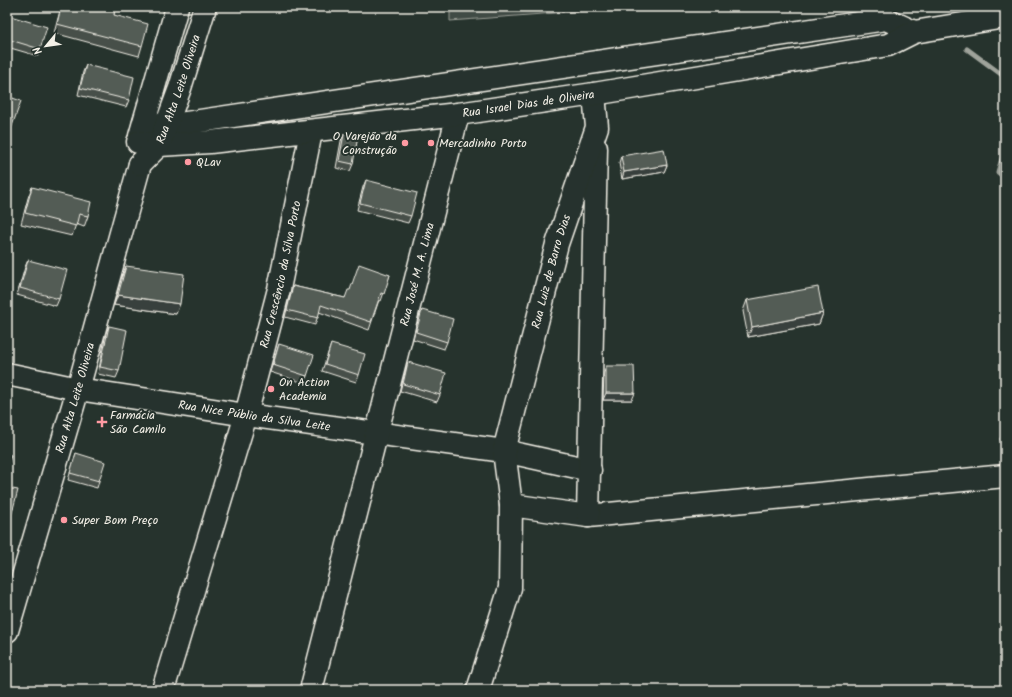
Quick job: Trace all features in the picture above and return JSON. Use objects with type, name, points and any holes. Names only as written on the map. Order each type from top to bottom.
[{"type":"street","name":"Rua Alta Leite Oliveira","points":[[7,632],[78,389],[140,164],[141,133],[177,7]]},
{"type":"street","name":"Rua Alta Leite Oliveira","points":[[140,164],[162,136],[205,7]]},
{"type":"street","name":"Rua Israel Dias de Oliveira","points":[[141,133],[162,136],[311,132],[458,114],[594,94],[888,44],[914,32],[1005,17]]},
{"type":"street","name":"Rua Israel Dias de Oliveira","points":[[162,136],[590,63],[886,19],[914,32]]},
{"type":"street","name":"Rua Luiz de Barro Dias","points":[[504,451],[557,244],[597,127],[590,63]]},
{"type":"street","name":"Rua José M. A. Lima","points":[[311,690],[458,114]]},
{"type":"street","points":[[588,516],[597,127]]},
{"type":"street","name":"Rua Crescêncio da Silva Porto","points":[[163,690],[246,416],[279,289],[311,132]]},
{"type":"street","name":"Rua Nice Públio da Silva Leite","points":[[7,374],[78,389],[246,416],[504,451],[590,470]]},
{"type":"street","points":[[478,690],[510,588],[511,505],[504,451]]},
{"type":"street","points":[[511,505],[588,516],[1005,476]]},
{"type":"shaded area","points":[[450,7],[635,7],[450,21]]},
{"type":"building","points":[[61,7],[115,7],[114,15],[148,24],[142,46],[57,24]]},
{"type":"building","points":[[7,15],[47,27],[40,49],[7,39]]},
{"type":"building","points":[[86,65],[134,77],[129,100],[80,88]]},
{"type":"building","points":[[7,96],[21,101],[12,126],[7,125]]},
{"type":"building","points":[[344,134],[358,136],[353,164],[339,161]]},
{"type":"building","points":[[664,149],[667,165],[624,172],[621,156]]},
{"type":"building","points":[[366,180],[417,193],[411,216],[360,203]]},
{"type":"building","points":[[32,187],[91,202],[88,216],[79,214],[76,226],[25,213]]},
{"type":"building","points":[[28,260],[67,270],[59,299],[20,288]]},
{"type":"building","points":[[359,264],[390,275],[384,294],[381,293],[371,322],[321,305],[318,318],[287,310],[293,286],[345,298],[348,290],[350,290]]},
{"type":"building","points":[[126,266],[184,274],[180,304],[118,295]]},
{"type":"building","points":[[818,287],[823,313],[752,327],[747,300]]},
{"type":"building","points":[[422,310],[453,319],[447,342],[416,332]]},
{"type":"building","points":[[109,326],[127,330],[119,371],[100,367]]},
{"type":"building","points":[[279,344],[314,355],[307,376],[273,365]]},
{"type":"building","points":[[331,344],[365,354],[359,375],[325,364]]},
{"type":"building","points":[[408,362],[446,373],[440,395],[403,384]]},
{"type":"building","points":[[606,366],[634,366],[635,393],[606,393]]},
{"type":"building","points":[[76,453],[105,462],[99,481],[70,473]]},
{"type":"building","points":[[7,454],[11,455],[7,469]]},
{"type":"building","points":[[7,488],[18,490],[13,509],[7,508]]},
{"type":"waterway","points":[[967,49],[1005,77]]},
{"type":"waterway","points":[[1005,149],[998,172],[1005,178]]},
{"type":"waterway","points":[[1002,439],[1005,434]]},
{"type":"place","name":"O Varejão da Construção","points":[[405,143]]},
{"type":"place","name":"Mercadinho Porto","points":[[431,143]]},
{"type":"place","name":"QLav","points":[[188,162]]},
{"type":"place","name":"On Action Academia","points":[[271,389]]},
{"type":"place","name":"Farmácia São Camilo","points":[[102,422]]},
{"type":"place","name":"Super Bom Preço","points":[[64,520]]}]
